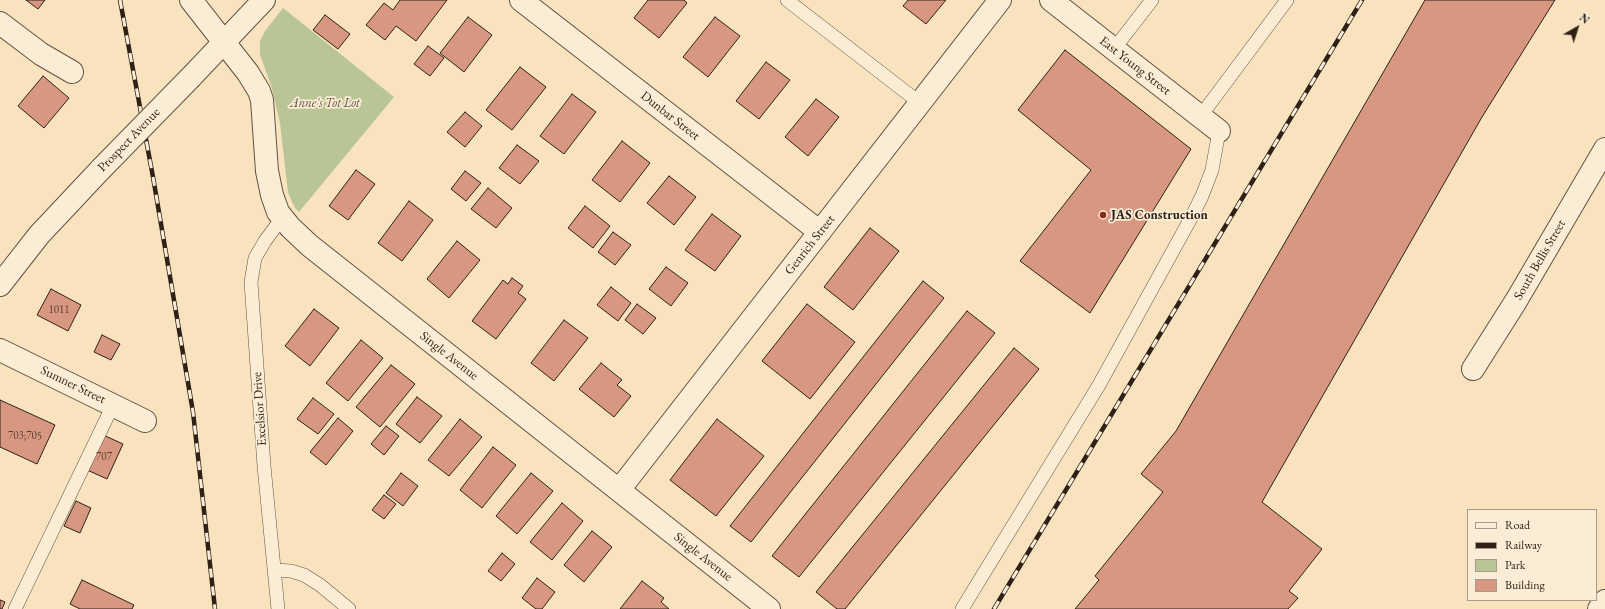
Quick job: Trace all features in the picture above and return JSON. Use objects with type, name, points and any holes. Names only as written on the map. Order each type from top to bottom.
[{"type":"street","name":"Single Avenue","points":[[191,0],[248,73],[259,91],[262,100],[269,183],[274,203],[282,218],[308,245],[769,609]]},
{"type":"street","name":"Prospect Avenue","points":[[0,285],[39,235],[264,0]]},
{"type":"street","name":"Dunbar Street","points":[[521,0],[820,232]]},
{"type":"street","name":"Genrich Street","points":[[619,490],[1000,0]]},
{"type":"street","name":"East Young Street","points":[[1051,0],[1219,131]]},
{"type":"street","points":[[0,24],[52,62],[72,72]]},
{"type":"street","name":"South Bellis Street","points":[[1473,369],[1516,302],[1605,149]]},
{"type":"street","name":"Sumner Street","points":[[0,350],[145,421]]},
{"type":"lane","points":[[787,0],[920,103]]},
{"type":"lane","points":[[1114,49],[1152,0]]},
{"type":"lane","points":[[1200,117],[1287,0]]},
{"type":"lane","points":[[962,609],[1099,385],[1191,218],[1202,196],[1212,170],[1219,131]]},
{"type":"lane","name":"Excelsior Drive","points":[[278,609],[264,466],[251,282],[255,258],[265,241],[282,218]]},
{"type":"lane","points":[[15,609],[113,405]]},
{"type":"lane","points":[[275,570],[291,571],[304,575],[325,588],[349,609]]},
{"type":"green space","name":"Anne's Tot Lot","points":[[283,8],[394,97],[299,212],[295,208],[288,193],[280,123],[271,85],[260,55],[260,41],[265,31]]},
{"type":"building","points":[[26,0],[45,0],[38,9]]},
{"type":"building","points":[[400,0],[447,0],[416,41],[396,26],[385,40],[366,25],[384,3],[393,10]]},
{"type":"building","points":[[648,0],[684,0],[687,3],[659,38],[634,18]]},
{"type":"building","points":[[908,0],[946,0],[926,24],[903,6]]},
{"type":"building","points":[[1425,0],[1555,0],[1482,117],[1262,502],[1322,549],[1289,591],[1298,598],[1288,609],[1075,609],[1099,580],[1095,576],[1163,492],[1141,474],[1176,431]]},
{"type":"building","points":[[325,15],[350,34],[338,49],[313,30]]},
{"type":"building","points":[[468,17],[492,35],[464,72],[440,53]]},
{"type":"building","points":[[715,17],[740,36],[708,77],[683,57]]},
{"type":"building","points":[[428,46],[444,58],[430,76],[414,64]]},
{"type":"building","name":"JAS Construction","points":[[1065,50],[1191,149],[1090,313],[1020,261],[1091,170],[1018,110]]},
{"type":"building","points":[[766,62],[790,80],[759,119],[736,101]]},
{"type":"building","points":[[520,67],[546,87],[512,130],[486,110]]},
{"type":"building","points":[[43,76],[69,98],[44,128],[18,106]]},
{"type":"building","points":[[572,94],[596,112],[564,154],[540,136]]},
{"type":"building","points":[[816,99],[839,117],[808,156],[785,137]]},
{"type":"building","points":[[465,112],[482,126],[465,147],[447,132]]},
{"type":"building","points":[[622,141],[650,163],[620,202],[592,180]]},
{"type":"building","points":[[517,145],[539,161],[520,184],[499,168]]},
{"type":"building","points":[[356,170],[375,184],[348,220],[329,206]]},
{"type":"building","points":[[465,171],[481,183],[466,201],[451,189]]},
{"type":"building","points":[[669,176],[696,197],[674,225],[647,203]]},
{"type":"building","points":[[488,188],[512,208],[496,228],[471,209]]},
{"type":"building","points":[[409,201],[433,220],[402,261],[378,243]]},
{"type":"building","points":[[585,206],[610,226],[593,248],[568,228]]},
{"type":"building","points":[[712,214],[741,236],[715,271],[685,250]]},
{"type":"building","points":[[870,228],[899,251],[853,310],[824,287]]},
{"type":"building","points":[[613,232],[631,245],[615,265],[598,252]]},
{"type":"building","points":[[457,241],[480,260],[449,298],[427,279]]},
{"type":"building","points":[[666,267],[688,283],[671,306],[649,289]]},
{"type":"building","points":[[512,278],[523,286],[518,293],[526,299],[496,339],[472,321],[503,280],[508,284]]},
{"type":"building","points":[[923,281],[944,298],[751,542],[730,526]]},
{"type":"building","points":[[611,287],[631,303],[618,321],[597,305]]},
{"type":"building","points":[[51,289],[81,305],[68,331],[37,315]]},
{"type":"building","points":[[637,304],[656,318],[643,334],[625,320]]},
{"type":"building","points":[[807,304],[855,342],[810,399],[762,361]]},
{"type":"building","points":[[314,309],[339,328],[310,366],[285,346]]},
{"type":"building","points":[[967,311],[995,333],[799,577],[772,556]]},
{"type":"building","points":[[564,320],[588,338],[554,381],[531,363]]},
{"type":"building","points":[[102,335],[120,344],[111,360],[94,352]]},
{"type":"building","points":[[361,340],[383,358],[348,401],[326,383]]},
{"type":"building","points":[[1014,348],[1039,369],[845,609],[837,609],[816,592]]},
{"type":"building","points":[[601,363],[622,380],[617,385],[631,396],[614,417],[579,389]]},
{"type":"building","points":[[391,365],[415,384],[380,427],[356,407]]},
{"type":"building","points":[[417,397],[442,416],[420,443],[396,424]]},
{"type":"building","points":[[313,398],[334,414],[318,434],[297,419]]},
{"type":"building","points":[[0,400],[55,425],[37,464],[0,447]]},
{"type":"building","points":[[338,418],[353,431],[326,465],[310,452]]},
{"type":"building","points":[[460,419],[482,437],[449,476],[428,460]]},
{"type":"building","points":[[717,419],[764,456],[716,516],[670,480]]},
{"type":"building","points":[[386,426],[399,436],[384,455],[371,444]]},
{"type":"building","points":[[101,434],[123,444],[107,479],[85,469]]},
{"type":"building","points":[[493,447],[516,465],[482,508],[460,490]]},
{"type":"building","points":[[401,473],[418,486],[403,506],[386,493]]},
{"type":"building","points":[[531,473],[553,491],[517,534],[496,516]]},
{"type":"building","points":[[384,495],[396,504],[384,519],[372,510]]},
{"type":"building","points":[[76,501],[91,508],[80,533],[64,526]]},
{"type":"building","points":[[562,503],[583,521],[552,560],[530,542]]},
{"type":"building","points":[[592,531],[612,547],[584,582],[564,565]]},
{"type":"building","points":[[502,553],[515,564],[501,581],[488,571]]},
{"type":"building","points":[[537,578],[555,592],[542,609],[536,609],[522,598]]},
{"type":"building","points":[[82,580],[134,605],[132,609],[80,609],[70,604]]},
{"type":"building","points":[[642,581],[664,598],[661,602],[669,609],[620,609]]},
{"type":"building","points":[[0,600],[5,602],[2,609],[0,609]]},
{"type":"railway","points":[[120,0],[153,177],[193,412],[215,609]]},
{"type":"railway","points":[[994,609],[1362,0]]},
{"type":"place","name":"JAS Construction","points":[[1103,215]]}]
